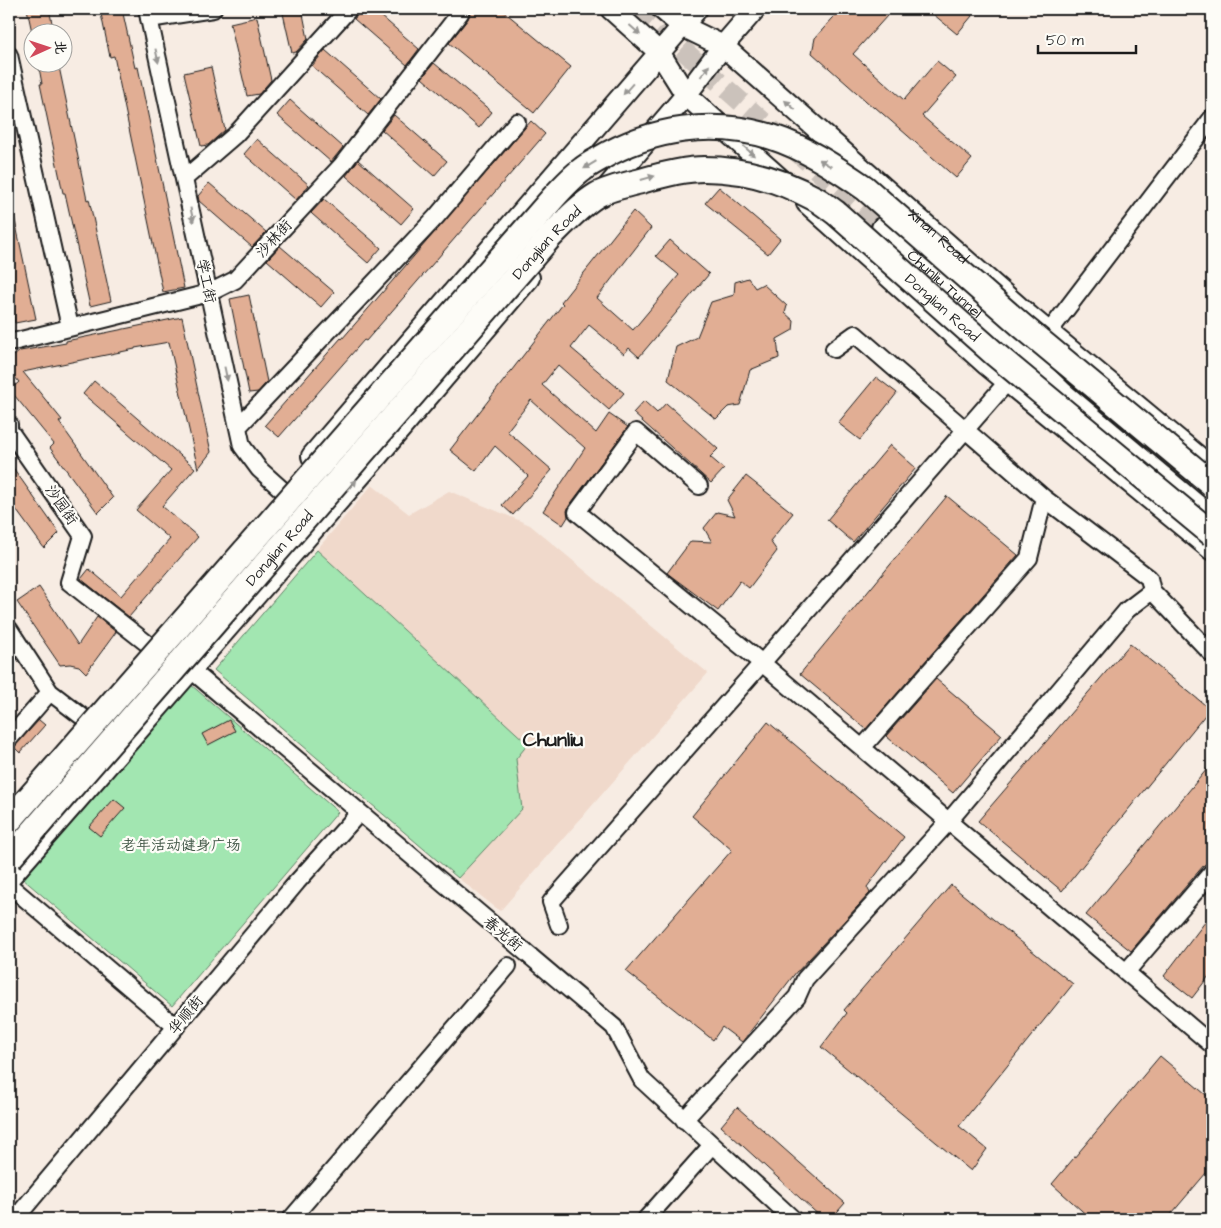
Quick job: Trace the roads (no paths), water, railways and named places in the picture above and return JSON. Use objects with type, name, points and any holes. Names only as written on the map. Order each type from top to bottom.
[{"type":"highway","name":"Donglian Road","points":[[9,821],[553,198],[583,169],[609,153],[635,141],[661,133],[719,127],[748,131],[772,137],[797,147],[844,174],[865,188],[1021,325],[1212,484]]},
{"type":"highway","name":"Donglian Road","points":[[9,859],[548,238],[574,213],[598,195],[659,175],[690,170],[727,170],[771,180],[815,198],[836,213],[1204,539]]},
{"type":"main road","points":[[611,9],[660,52],[686,95],[980,358],[1204,539]]},
{"type":"main road","name":"Xinan Road","points":[[662,9],[682,26],[723,46],[1049,332],[1212,468]]},
{"type":"main road","points":[[9,804],[283,490],[697,9]]},
{"type":"main road","points":[[9,878],[374,460],[686,95],[723,46],[755,9]]},
{"type":"main road","name":"Chunliu Tunnel","points":[[882,228],[1008,340],[1067,388]]},
{"type":"main road","points":[[1049,332],[1067,388],[1212,518]]},
{"type":"main road","points":[[1008,381],[1127,397]]},
{"type":"main road","points":[[1067,388],[1212,501]]},
{"type":"main road","points":[[1178,489],[1204,539]]},
{"type":"street","points":[[148,14],[214,9]]},
{"type":"street","points":[[184,178],[236,135],[349,9]]},
{"type":"street","name":"沙林街","points":[[9,343],[209,294],[235,280],[342,165],[460,13]]},
{"type":"street","name":"学工街","points":[[148,14],[242,446],[259,469],[318,524]]},
{"type":"street","points":[[9,55],[70,328]]},
{"type":"street","points":[[1049,332],[1212,118]]},
{"type":"street","points":[[238,427],[436,217],[517,122]]},
{"type":"street","points":[[834,349],[855,334],[1044,498],[1149,578],[1152,591],[1212,654]]},
{"type":"street","points":[[559,925],[551,902],[762,664],[1008,381]]},
{"type":"street","name":"沙园街","points":[[9,424],[9,430],[83,536],[69,582],[149,644]]},
{"type":"street","points":[[699,486],[636,432],[576,512],[762,664],[1127,971],[1212,1045]]},
{"type":"street","points":[[862,748],[1029,558],[1044,498]]},
{"type":"street","points":[[684,1120],[797,997],[805,979],[949,821],[1127,610],[1152,591]]},
{"type":"street","points":[[9,629],[50,692],[84,718]]},
{"type":"street","name":"春光街","points":[[190,669],[614,1027],[642,1080],[792,1219]]},
{"type":"street","points":[[9,739],[50,692]]},
{"type":"street","name":"华顺街","points":[[15,1219],[297,882],[359,813]]},
{"type":"street","points":[[1127,971],[1212,872]]},
{"type":"street","points":[[9,885],[176,1027]]},
{"type":"street","points":[[291,1219],[508,966]]},
{"type":"street","points":[[646,1219],[712,1145]]},
{"type":"tunnel","points":[[637,9],[882,228]]},
{"type":"district","name":"Chunliu","points":[[553,740]]},
{"type":"park label","name":"老年活动健身广场","points":[[181,845]]}]
